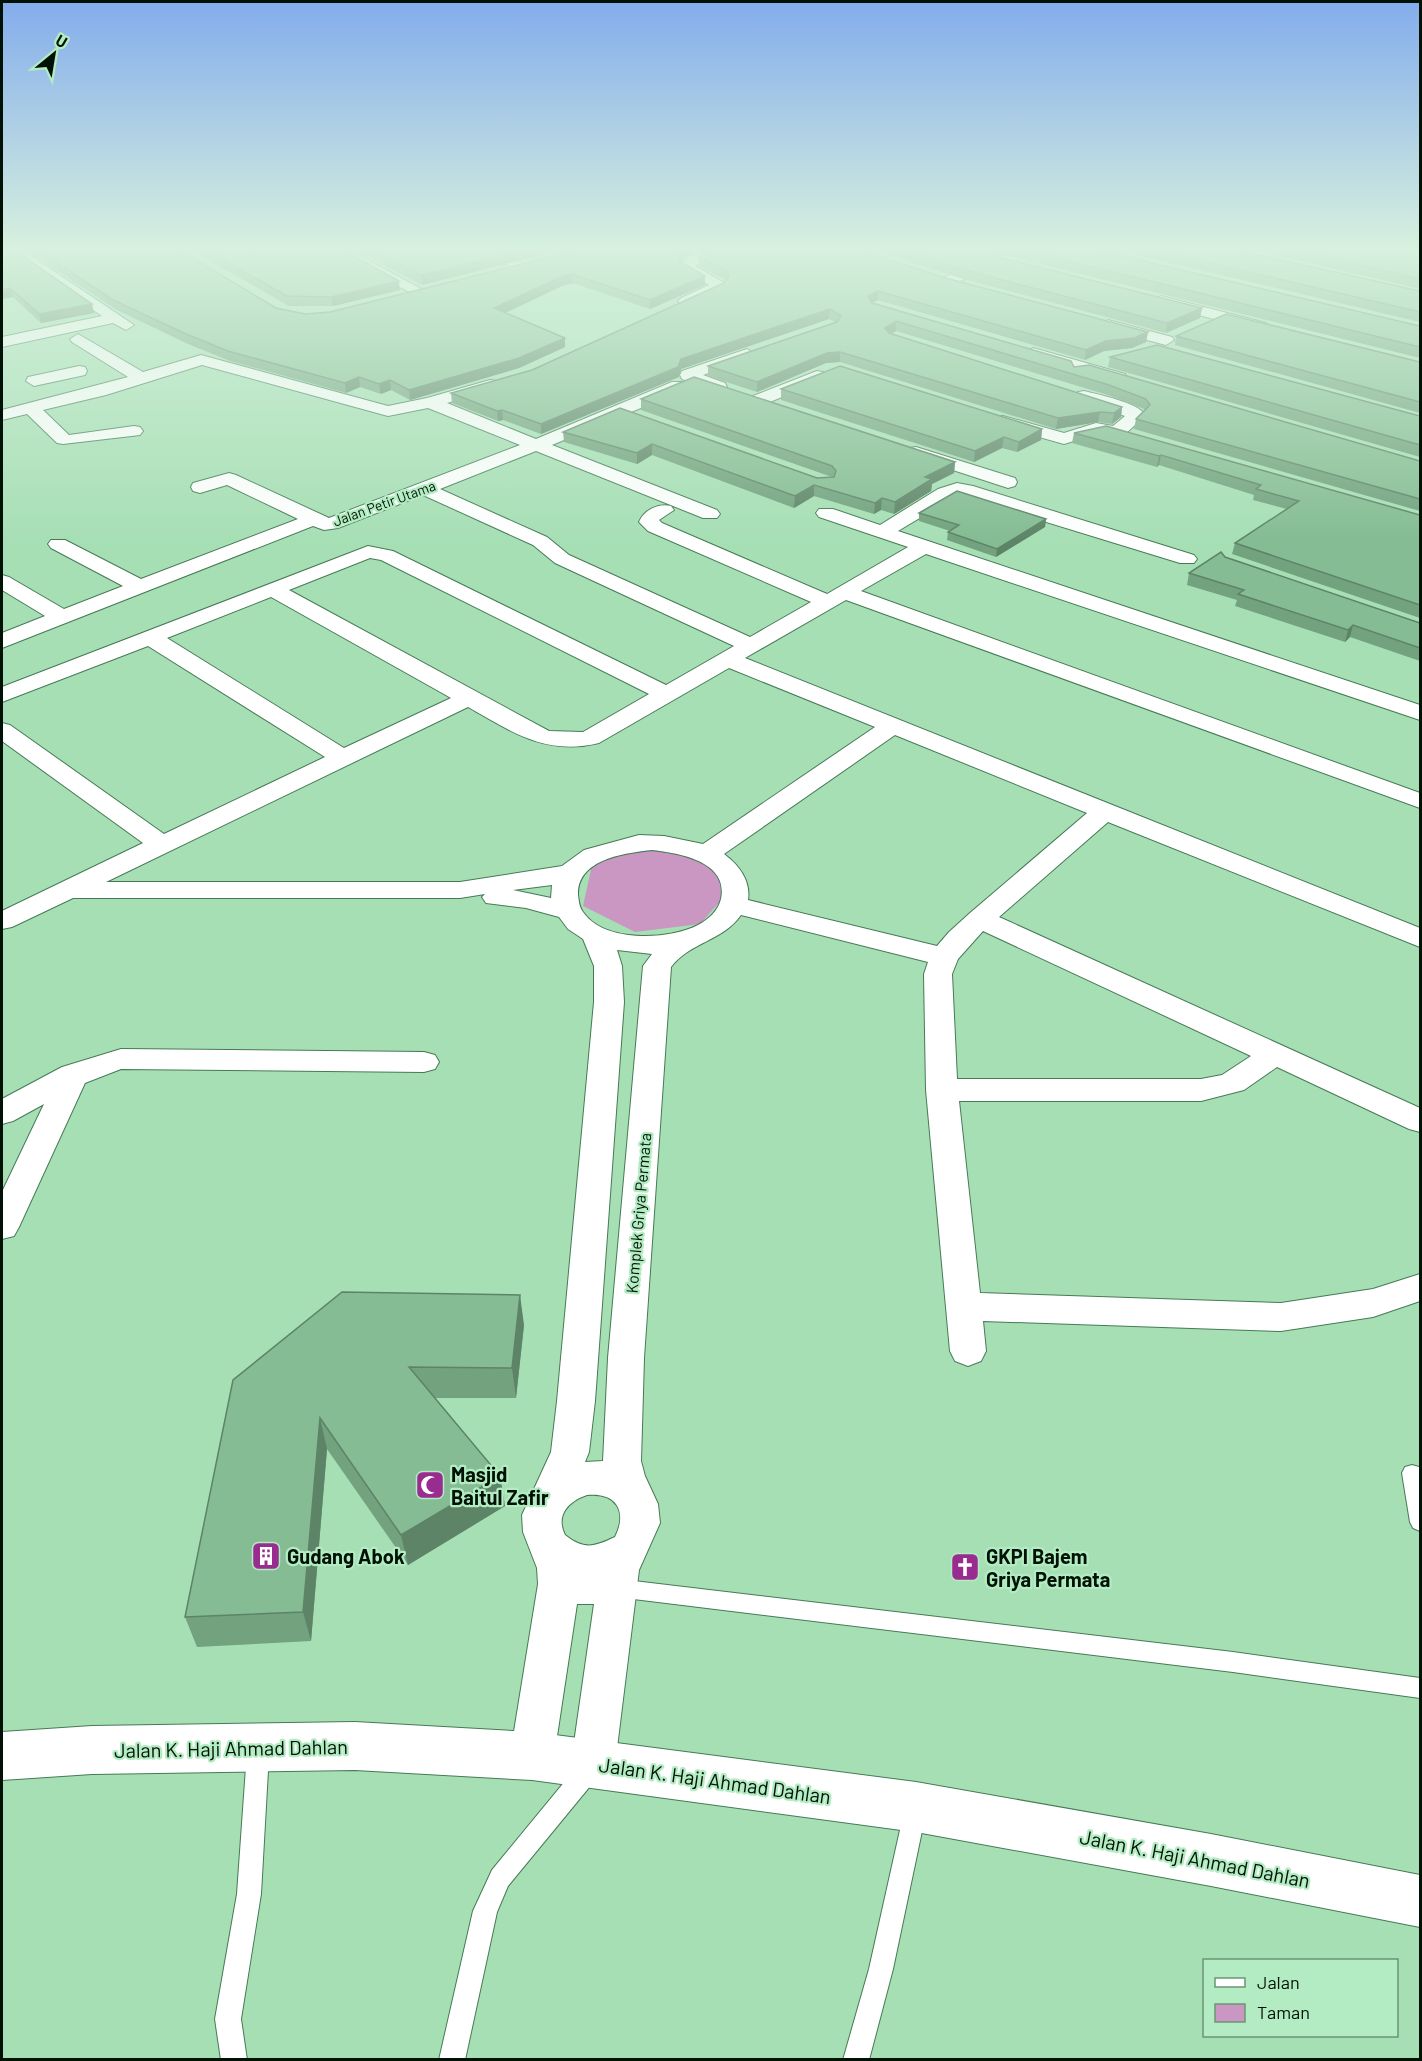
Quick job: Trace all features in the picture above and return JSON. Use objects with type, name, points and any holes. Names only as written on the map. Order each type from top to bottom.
[{"type":"main road","name":"Jalan K. Haji Ahmad Dahlan","points":[[2,1756],[92,1750],[534,1745],[595,1753],[916,1807],[1212,1860],[1420,1901]]},
{"type":"street","points":[[91,347],[141,378]]},
{"type":"street","name":"Jalan Petir Utama","points":[[200,487],[229,479],[324,524],[338,523],[536,445],[693,379],[688,375],[762,349]]},
{"type":"street","points":[[1019,349],[1130,381]]},
{"type":"street","points":[[1106,357],[1085,368],[1069,385],[1137,415],[1117,432]]},
{"type":"street","points":[[2,415],[57,402],[186,363],[206,360],[388,411],[430,403],[505,381]]},
{"type":"street","points":[[759,400],[833,369]]},
{"type":"street","points":[[57,402],[30,377],[79,371]]},
{"type":"street","points":[[693,379],[781,407]]},
{"type":"street","points":[[430,403],[710,514]]},
{"type":"street","points":[[30,408],[63,439],[134,431]]},
{"type":"street","points":[[620,410],[642,418]]},
{"type":"street","points":[[988,416],[1064,439],[1096,428],[1139,439]]},
{"type":"street","points":[[901,447],[1008,482]]},
{"type":"street","points":[[425,489],[540,541],[562,559],[751,646]]},
{"type":"street","points":[[882,532],[945,493],[957,489],[1187,559]]},
{"type":"street","points":[[663,510],[651,517],[649,522],[655,527],[836,597],[1420,801]]},
{"type":"street","points":[[826,513],[1420,713]]},
{"type":"street","points":[[2,641],[315,519]]},
{"type":"street","points":[[58,544],[140,587]]},
{"type":"street","points":[[272,589],[534,734],[551,740],[571,742],[590,738],[925,546]]},
{"type":"street","points":[[2,695],[357,555],[378,552],[667,694]]},
{"type":"street","points":[[2,581],[63,618]]},
{"type":"street","points":[[149,637],[343,758]]},
{"type":"street","points":[[727,659],[1420,938]]},
{"type":"street","points":[[2,921],[469,698]]},
{"type":"street","points":[[706,854],[893,726]]},
{"type":"street","points":[[2,730],[161,844]]},
{"type":"street","points":[[968,1351],[942,1090],[938,974],[944,957],[960,938],[1105,812]]},
{"type":"street","points":[[66,890],[460,890],[484,884],[531,881],[571,873],[596,854],[632,844],[671,844],[706,854],[718,862],[734,883],[733,905],[723,920],[715,926],[684,940],[637,945],[613,941],[577,923],[567,911],[563,891],[571,873]]},
{"type":"street","points":[[460,890],[480,895],[528,900],[567,911]]},
{"type":"street","points":[[733,905],[944,957]]},
{"type":"street","points":[[980,919],[1420,1121]]},
{"type":"street","points":[[534,1745],[559,1584],[557,1568],[540,1527],[542,1509],[570,1452],[609,1002],[609,962],[593,933]]},
{"type":"street","name":"Komplek Griya Permata","points":[[633,1495],[622,1461],[626,1358],[657,966],[667,953],[684,940]]},
{"type":"street","points":[[609,1002],[654,1003]]},
{"type":"street","points":[[942,1090],[1201,1090],[1222,1087],[1239,1081],[1274,1054]]},
{"type":"street","points":[[2,1113],[74,1074],[121,1059],[424,1062]]},
{"type":"street","points":[[2,1227],[74,1074]]},
{"type":"street","points":[[963,1306],[1281,1317],[1373,1303],[1420,1288]]},
{"type":"street","points":[[552,1492],[572,1480],[595,1477],[617,1481],[633,1495],[641,1513],[639,1533],[621,1569],[595,1753]]},
{"type":"street","points":[[546,1544],[562,1558],[584,1564],[607,1561],[621,1569]]},
{"type":"street","points":[[559,1584],[621,1569]]},
{"type":"lane","points":[[1412,1473],[1420,1522]]},
{"type":"lane","points":[[621,1569],[1420,1688]]},
{"type":"lane","points":[[234,2060],[228,2019],[249,1894],[258,1747]]},
{"type":"lane","points":[[452,2060],[485,1911],[500,1878],[595,1753]]},
{"type":"lane","points":[[856,2060],[881,1969],[916,1807]]},
{"type":"green space","points":[[648,841],[704,851],[733,887],[700,924],[635,932],[583,906],[592,865]]},
{"type":"building","points":[[219,347],[544,347],[519,358],[409,390],[390,380],[379,384],[359,377],[345,383]]},
{"type":"building","points":[[582,347],[716,347],[681,359],[678,367],[541,424],[502,410],[497,411],[451,393],[532,370]]},
{"type":"building","points":[[763,347],[934,347],[1122,407],[1114,413],[1100,412],[1058,418],[840,352],[827,353],[757,382],[708,366]]},
{"type":"building","points":[[983,347],[1024,347],[1071,361],[1074,367],[1089,365],[1420,461],[1420,499],[1136,419],[1150,405],[1146,399],[1109,385]]},
{"type":"building","points":[[1076,347],[1092,347],[1086,350]]},
{"type":"building","points":[[1148,347],[1165,347],[1420,416],[1420,445],[1110,357]]},
{"type":"building","points":[[1217,347],[1360,347],[1420,362],[1420,402]]},
{"type":"building","points":[[840,366],[1042,429],[1019,442],[1004,437],[975,451],[781,389]]},
{"type":"building","points":[[694,377],[955,462],[925,477],[932,479],[895,502],[882,498],[875,503],[814,485],[795,496],[652,444],[637,453],[563,432],[620,408],[817,478],[834,477],[836,471],[832,466],[641,399]]},
{"type":"building","points":[[1106,426],[1420,515],[1420,605],[1235,543],[1299,501],[1256,489],[1261,485],[1161,455],[1074,433]]},
{"type":"building","points":[[957,491],[1046,519],[997,549],[948,532],[959,525],[919,513]]},
{"type":"building","points":[[1221,552],[1225,557],[1420,623],[1420,648],[1353,625],[1348,630],[1238,594],[1244,590],[1189,573]]},
{"type":"building","points":[[342,1292],[520,1295],[512,1368],[409,1367],[500,1476],[401,1535],[320,1418],[303,1612],[185,1617],[233,1380]]},
{"type":"place","name":"Masjid Baitul Zafir","points":[[430,1485]]},
{"type":"place","name":"Gudang Abok","points":[[266,1556]]},
{"type":"place","name":"GKPI Bajem Griya Permata","points":[[965,1567]]}]
